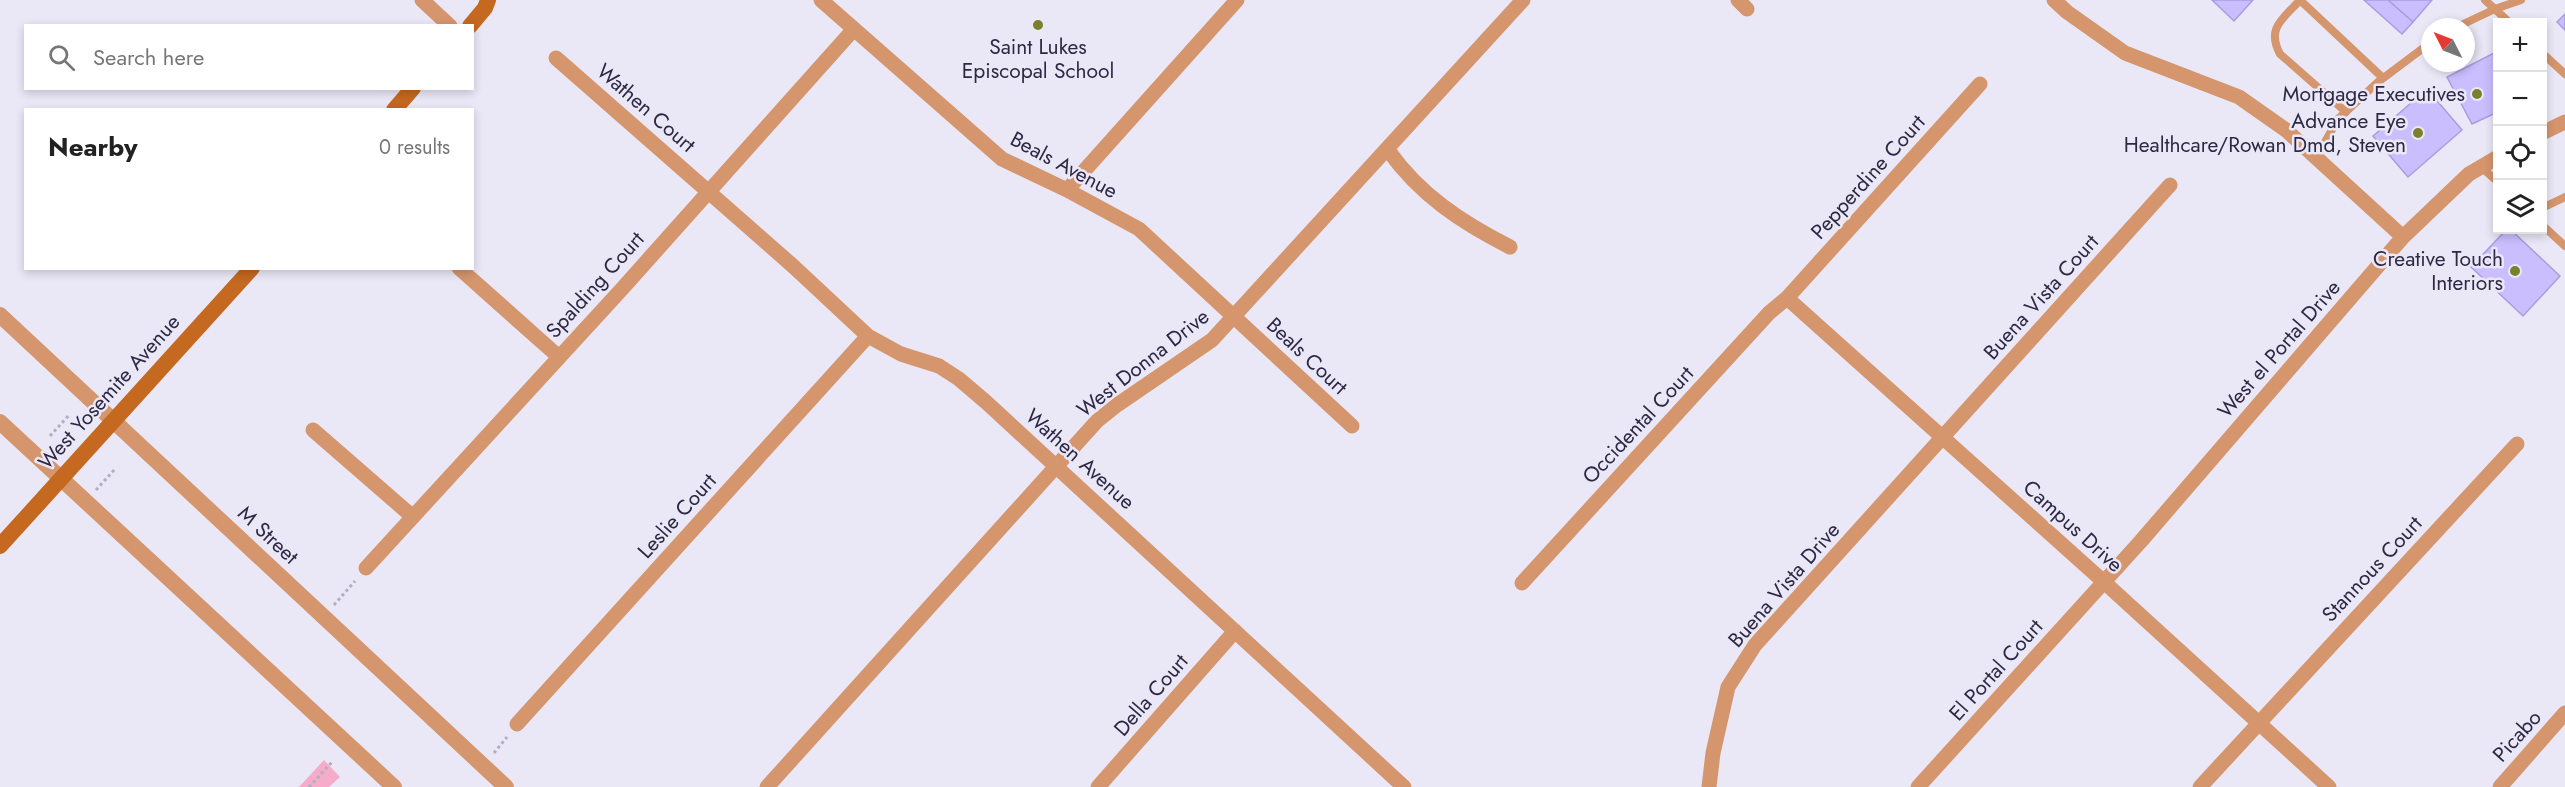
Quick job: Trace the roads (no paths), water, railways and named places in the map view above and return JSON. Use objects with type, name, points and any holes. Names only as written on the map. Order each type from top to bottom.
[{"type":"main road","points":[[471,24],[483,3],[502,0]]},
{"type":"main road","points":[[396,108],[411,90]]},
{"type":"main road","name":"West Yosemite Avenue","points":[[0,546],[250,270]]},
{"type":"street","points":[[422,0],[448,24]]},
{"type":"street","name":"Beals Avenue","points":[[820,0],[1002,159],[1067,190],[1139,229],[1234,317]]},
{"type":"street","points":[[1067,190],[1237,0]]},
{"type":"street","name":"West Donna Drive","points":[[767,787],[1097,421],[1212,340],[1523,0]]},
{"type":"street","points":[[2054,0],[2067,12],[2125,53],[2239,97],[2286,130],[2403,237]]},
{"type":"street","name":"Spalding Court","points":[[366,568],[854,29]]},
{"type":"street","name":"Wathen Court","points":[[556,58],[708,191]]},
{"type":"street","name":"Pepperdine Court","points":[[1787,298],[1980,84]]},
{"type":"street","points":[[2547,131],[2565,122]]},
{"type":"street","points":[[1388,150],[1402,169],[1437,203],[1456,217],[1510,247]]},
{"type":"street","name":"West el Portal Drive","points":[[2104,582],[2403,237],[2452,189],[2493,160]]},
{"type":"street","name":"Buena Vista Court","points":[[1943,436],[2170,185]]},
{"type":"street","name":"Wathen Avenue","points":[[708,191],[868,336],[901,354],[939,366],[959,379],[1057,466],[1404,787]]},
{"type":"street","points":[[461,270],[559,357]]},
{"type":"street","name":"Campus Drive","points":[[1787,298],[1943,436],[2329,787]]},
{"type":"street","name":"Occidental Court","points":[[1522,583],[1769,313],[1787,298]]},
{"type":"street","name":"M Street","points":[[0,315],[506,787]]},
{"type":"street","name":"Beals Court","points":[[1234,317],[1352,426]]},
{"type":"street","name":"Leslie Court","points":[[517,724],[868,336]]},
{"type":"street","points":[[0,422],[394,787]]},
{"type":"street","points":[[313,430],[413,517]]},
{"type":"street","name":"Buena Vista Drive","points":[[1709,787],[1713,753],[1728,687],[1755,645],[1943,436]]},
{"type":"street","name":"Stannous Court","points":[[2200,787],[2517,444]]},
{"type":"street","name":"El Portal Court","points":[[1918,787],[2104,582]]},
{"type":"street","name":"Della Court","points":[[1098,787],[1236,631]]},
{"type":"street","name":"Picabo","points":[[2500,787],[2565,713]]},
{"type":"lane","points":[[2346,112],[2280,54],[2274,42],[2277,26],[2300,0],[2383,78]]},
{"type":"lane","points":[[2485,0],[2505,18]]},
{"type":"lane","points":[[2475,18],[2522,0]]},
{"type":"lane","points":[[2316,158],[2338,119],[2383,78],[2421,50]]},
{"type":"lane","points":[[2547,58],[2565,74]]},
{"type":"lane","points":[[2481,167],[2496,180]]},
{"type":"lane","points":[[2547,206],[2565,197]]},
{"type":"lane","points":[[2547,230],[2565,246]]},
{"type":"place","name":"Saint Lukes Episcopal School","points":[[1038,25]]},
{"type":"place","name":"Mortgage Executives","points":[[2477,94]]},
{"type":"place","name":"Advance Eye Healthcare/Rowan Dmd, Steven","points":[[2418,133]]},
{"type":"place","name":"Creative Touch Interiors","points":[[2515,271]]}]
